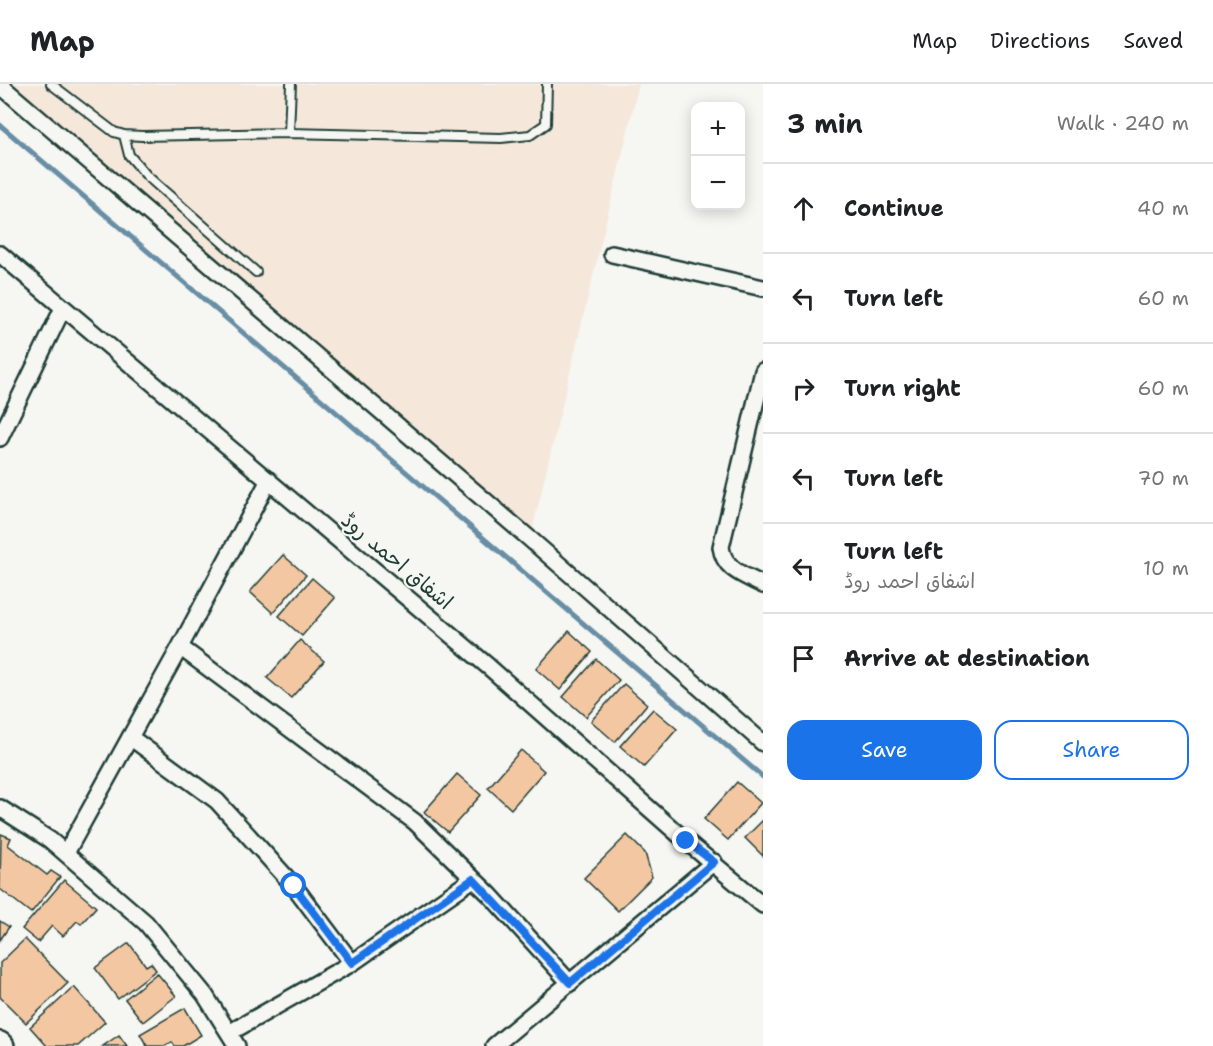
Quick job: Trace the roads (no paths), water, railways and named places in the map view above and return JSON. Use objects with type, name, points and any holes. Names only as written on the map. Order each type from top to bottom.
[{"type":"street","points":[[0,85],[530,539],[763,743]]},
{"type":"street","name":"اشفاق احمد روڈ","points":[[0,254],[489,667],[686,841],[763,905]]},
{"type":"street","points":[[612,254],[763,288]]},
{"type":"street","points":[[0,438],[63,308]]},
{"type":"street","points":[[763,371],[721,547],[722,559],[730,567],[763,585]]},
{"type":"street","points":[[66,853],[269,480]]},
{"type":"street","points":[[180,647],[415,822],[473,879],[570,983]]},
{"type":"street","points":[[130,737],[217,801],[294,886],[352,963]]},
{"type":"street","points":[[0,808],[50,840],[146,923],[205,995],[233,1039],[352,963],[473,879]]},
{"type":"street","points":[[494,1046],[714,862]]},
{"type":"lane","points":[[51,84],[114,132],[124,135],[289,133],[501,138],[530,135],[546,124],[547,84]]},
{"type":"lane","points":[[289,133],[291,84]]},
{"type":"lane","points":[[124,135],[129,155],[147,176],[256,272]]},
{"type":"waterway","points":[[0,125],[763,777]]}]
